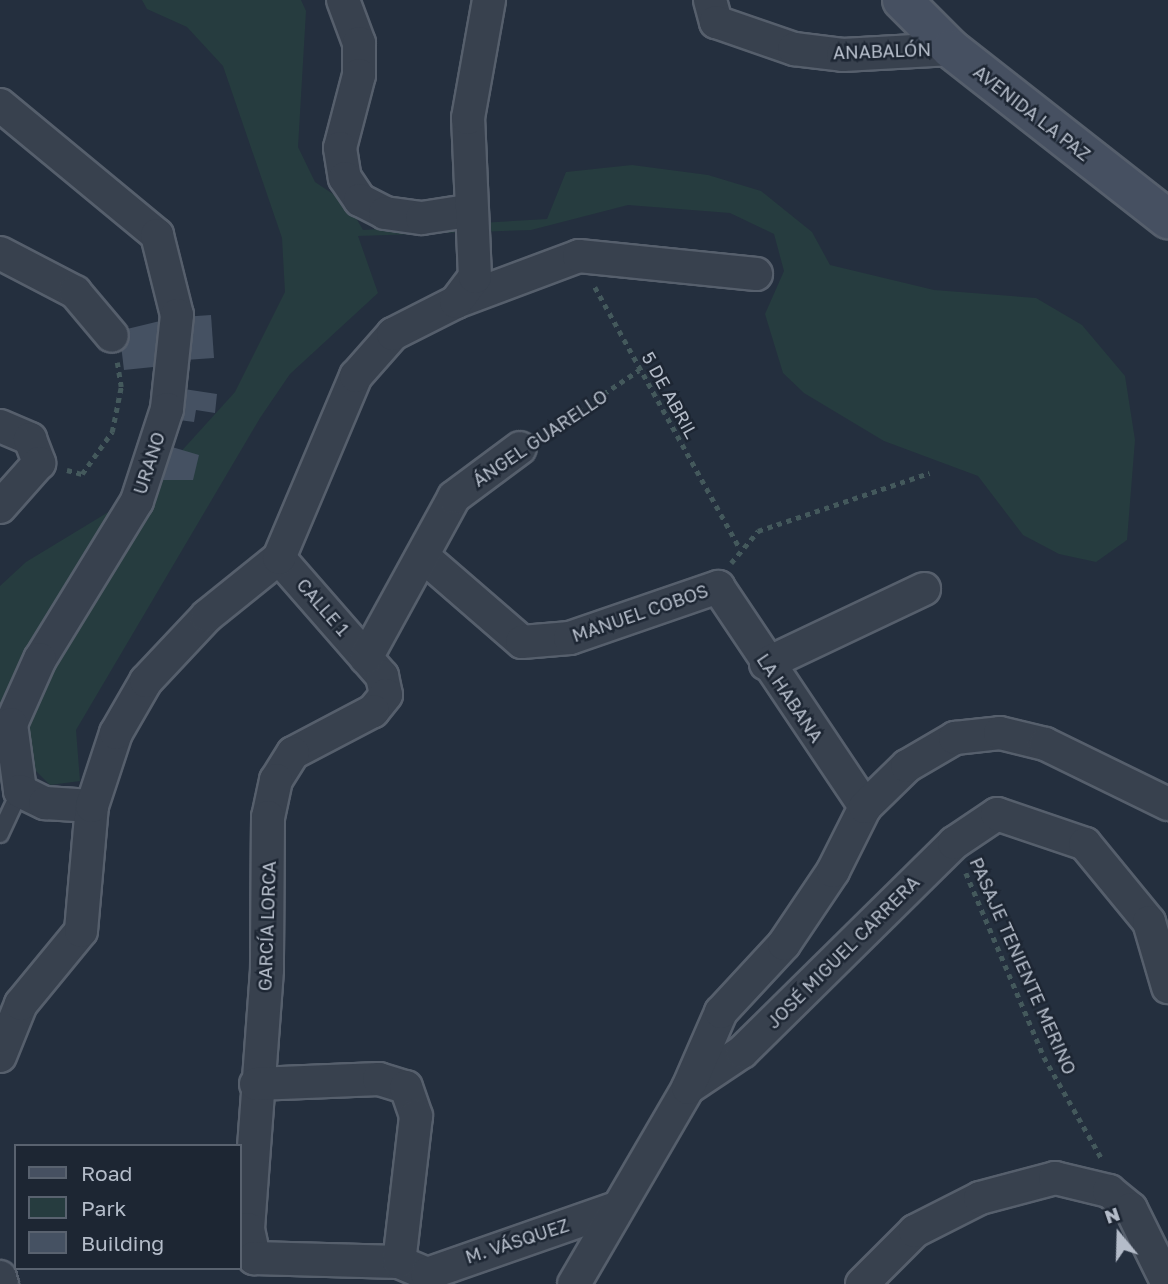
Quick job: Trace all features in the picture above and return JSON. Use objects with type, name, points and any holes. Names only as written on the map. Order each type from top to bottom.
[{"type":"street","points":[[343,0],[359,43],[359,75],[340,148],[345,178],[360,200],[386,213],[422,218],[467,211]]},
{"type":"street","points":[[456,302],[475,277],[467,211],[468,118],[489,0]]},
{"type":"street","name":"ANABALÓN","points":[[710,0],[716,22],[794,49],[843,55],[951,49]]},
{"type":"street","name":"AVENIDA LA PAZ","points":[[902,0],[951,49],[1168,219]]},
{"type":"street","name":"URANO","points":[[0,105],[157,235],[177,315],[167,409],[136,501],[40,659],[11,724],[20,791]]},
{"type":"street","points":[[0,253],[75,292],[112,336]]},
{"type":"street","points":[[0,1056],[21,1004],[81,931],[92,806],[116,733],[146,681],[207,616],[279,558],[356,376],[393,334],[456,302],[579,256],[756,274]]},
{"type":"street","points":[[0,426],[30,439],[39,463],[0,507]]},
{"type":"street","name":"ÁNGEL GUARELLO","points":[[366,658],[425,558],[454,497],[520,448]]},
{"type":"street","name":"CALLE 1","points":[[279,558],[366,658]]},
{"type":"street","name":"MANUEL COBOS","points":[[425,558],[522,642],[570,638],[718,587]]},
{"type":"street","name":"LA HABANA","points":[[718,587],[766,664],[865,807]]},
{"type":"street","points":[[766,664],[924,589]]},
{"type":"street","name":"GARCÍA LORCA","points":[[254,1258],[248,1228],[256,1084],[267,970],[268,817],[276,780],[293,753],[373,711],[386,695],[382,676],[366,658]]},
{"type":"street","name":"JOSÉ MIGUEL CARRERA","points":[[574,1284],[688,1088],[721,1012],[784,944],[833,871],[865,807],[907,766],[955,738],[1000,733],[1045,744],[1168,804]]},
{"type":"street","points":[[20,791],[46,803],[92,806]]},
{"type":"street","name":"JOSÉ MIGUEL CARRERA","points":[[688,1088],[742,1052],[954,843],[997,814],[1085,844],[1149,922],[1168,987]]},
{"type":"street","points":[[256,1084],[394,1080],[415,1098],[418,1273]]},
{"type":"street","points":[[862,1284],[915,1231],[980,1198],[1055,1178],[1109,1191],[1130,1209],[1168,1284]]},
{"type":"street","name":"M. VÁSQUEZ","points":[[254,1258],[418,1273],[616,1209]]},
{"type":"street","points":[[0,1277],[2,1284]]},
{"type":"lane","points":[[0,834],[20,791]]},
{"type":"path","name":"5 DE ABRIL","points":[[579,256],[738,547]]},
{"type":"path","points":[[39,463],[82,474],[112,432],[121,387],[112,336]]},
{"type":"path","name":"ÁNGEL GUARELLO","points":[[520,448],[639,370]]},
{"type":"path","points":[[718,587],[738,547],[758,531],[929,473]]},
{"type":"path","name":"PASAJE TENIENTE MERINO","points":[[954,843],[1044,1057],[1104,1163]]},
{"type":"green space","points":[[142,0],[301,0],[306,11],[298,147],[315,182],[348,204],[363,230],[547,219],[566,172],[632,165],[708,175],[761,191],[812,232],[830,265],[934,290],[1036,298],[1082,325],[1125,376],[1135,440],[1127,540],[1096,562],[1059,554],[1023,535],[978,476],[884,441],[804,393],[783,373],[765,314],[784,271],[774,234],[730,213],[628,205],[531,230],[358,236],[378,293],[290,374],[260,418],[76,730],[80,781],[50,785],[0,735],[0,586],[26,562],[148,488],[235,392],[285,292],[282,238],[223,66],[187,27],[147,9]]},
{"type":"building","points":[[211,315],[214,358],[185,360],[182,317]]},
{"type":"building","points":[[160,321],[163,366],[124,370],[120,337],[127,329]]},
{"type":"building","points":[[184,389],[217,394],[215,413],[196,410],[194,422],[179,420]]},
{"type":"building","points":[[172,447],[199,455],[193,480],[163,480]]}]
